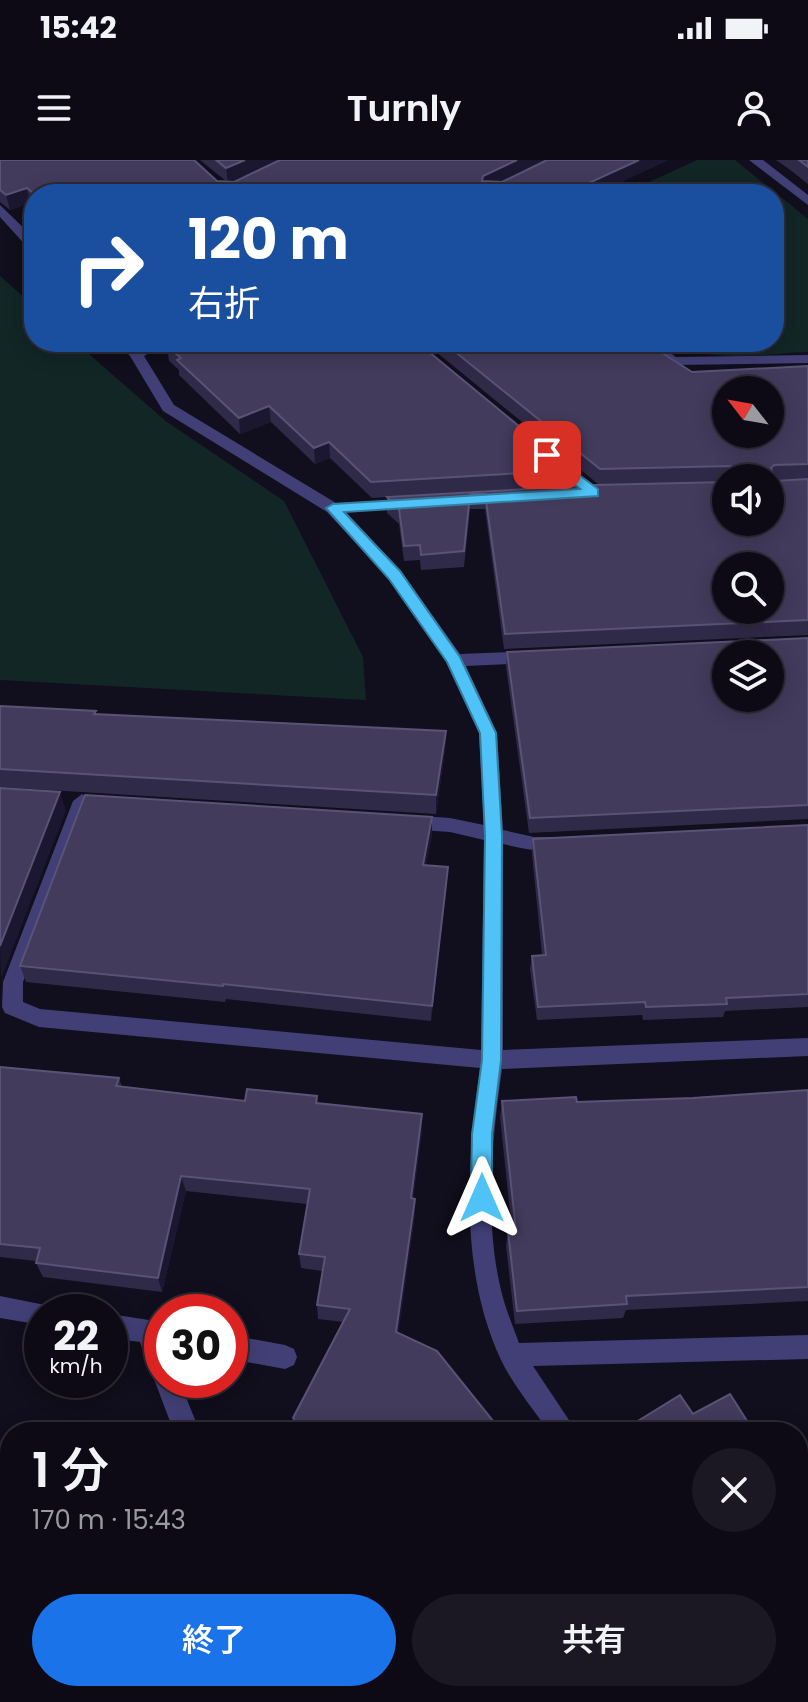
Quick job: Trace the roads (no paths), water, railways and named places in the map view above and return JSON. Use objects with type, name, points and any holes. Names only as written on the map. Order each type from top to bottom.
[{"type":"street","points":[[755,160],[808,201]]},
{"type":"street","points":[[0,209],[24,235]]},
{"type":"street","points":[[133,352],[168,408],[333,508],[395,575],[455,660],[488,733],[494,836],[492,1060],[482,1134],[482,1230],[489,1290],[511,1355],[557,1422]]},
{"type":"street","points":[[660,352],[673,361],[808,359]]},
{"type":"street","points":[[544,452],[601,492],[563,494]]},
{"type":"street","points":[[333,508],[425,503]]},
{"type":"street","points":[[455,660],[547,656]]},
{"type":"street","points":[[82,801],[13,982],[12,1007],[39,1018],[492,1060],[808,1047]]},
{"type":"street","points":[[389,821],[450,825],[534,844],[580,841]]},
{"type":"street","points":[[0,1307],[24,1311]]},
{"type":"street","points":[[511,1355],[808,1347]]},
{"type":"street","points":[[248,1350],[285,1357]]},
{"type":"street","points":[[174,1398],[183,1422]]}]
